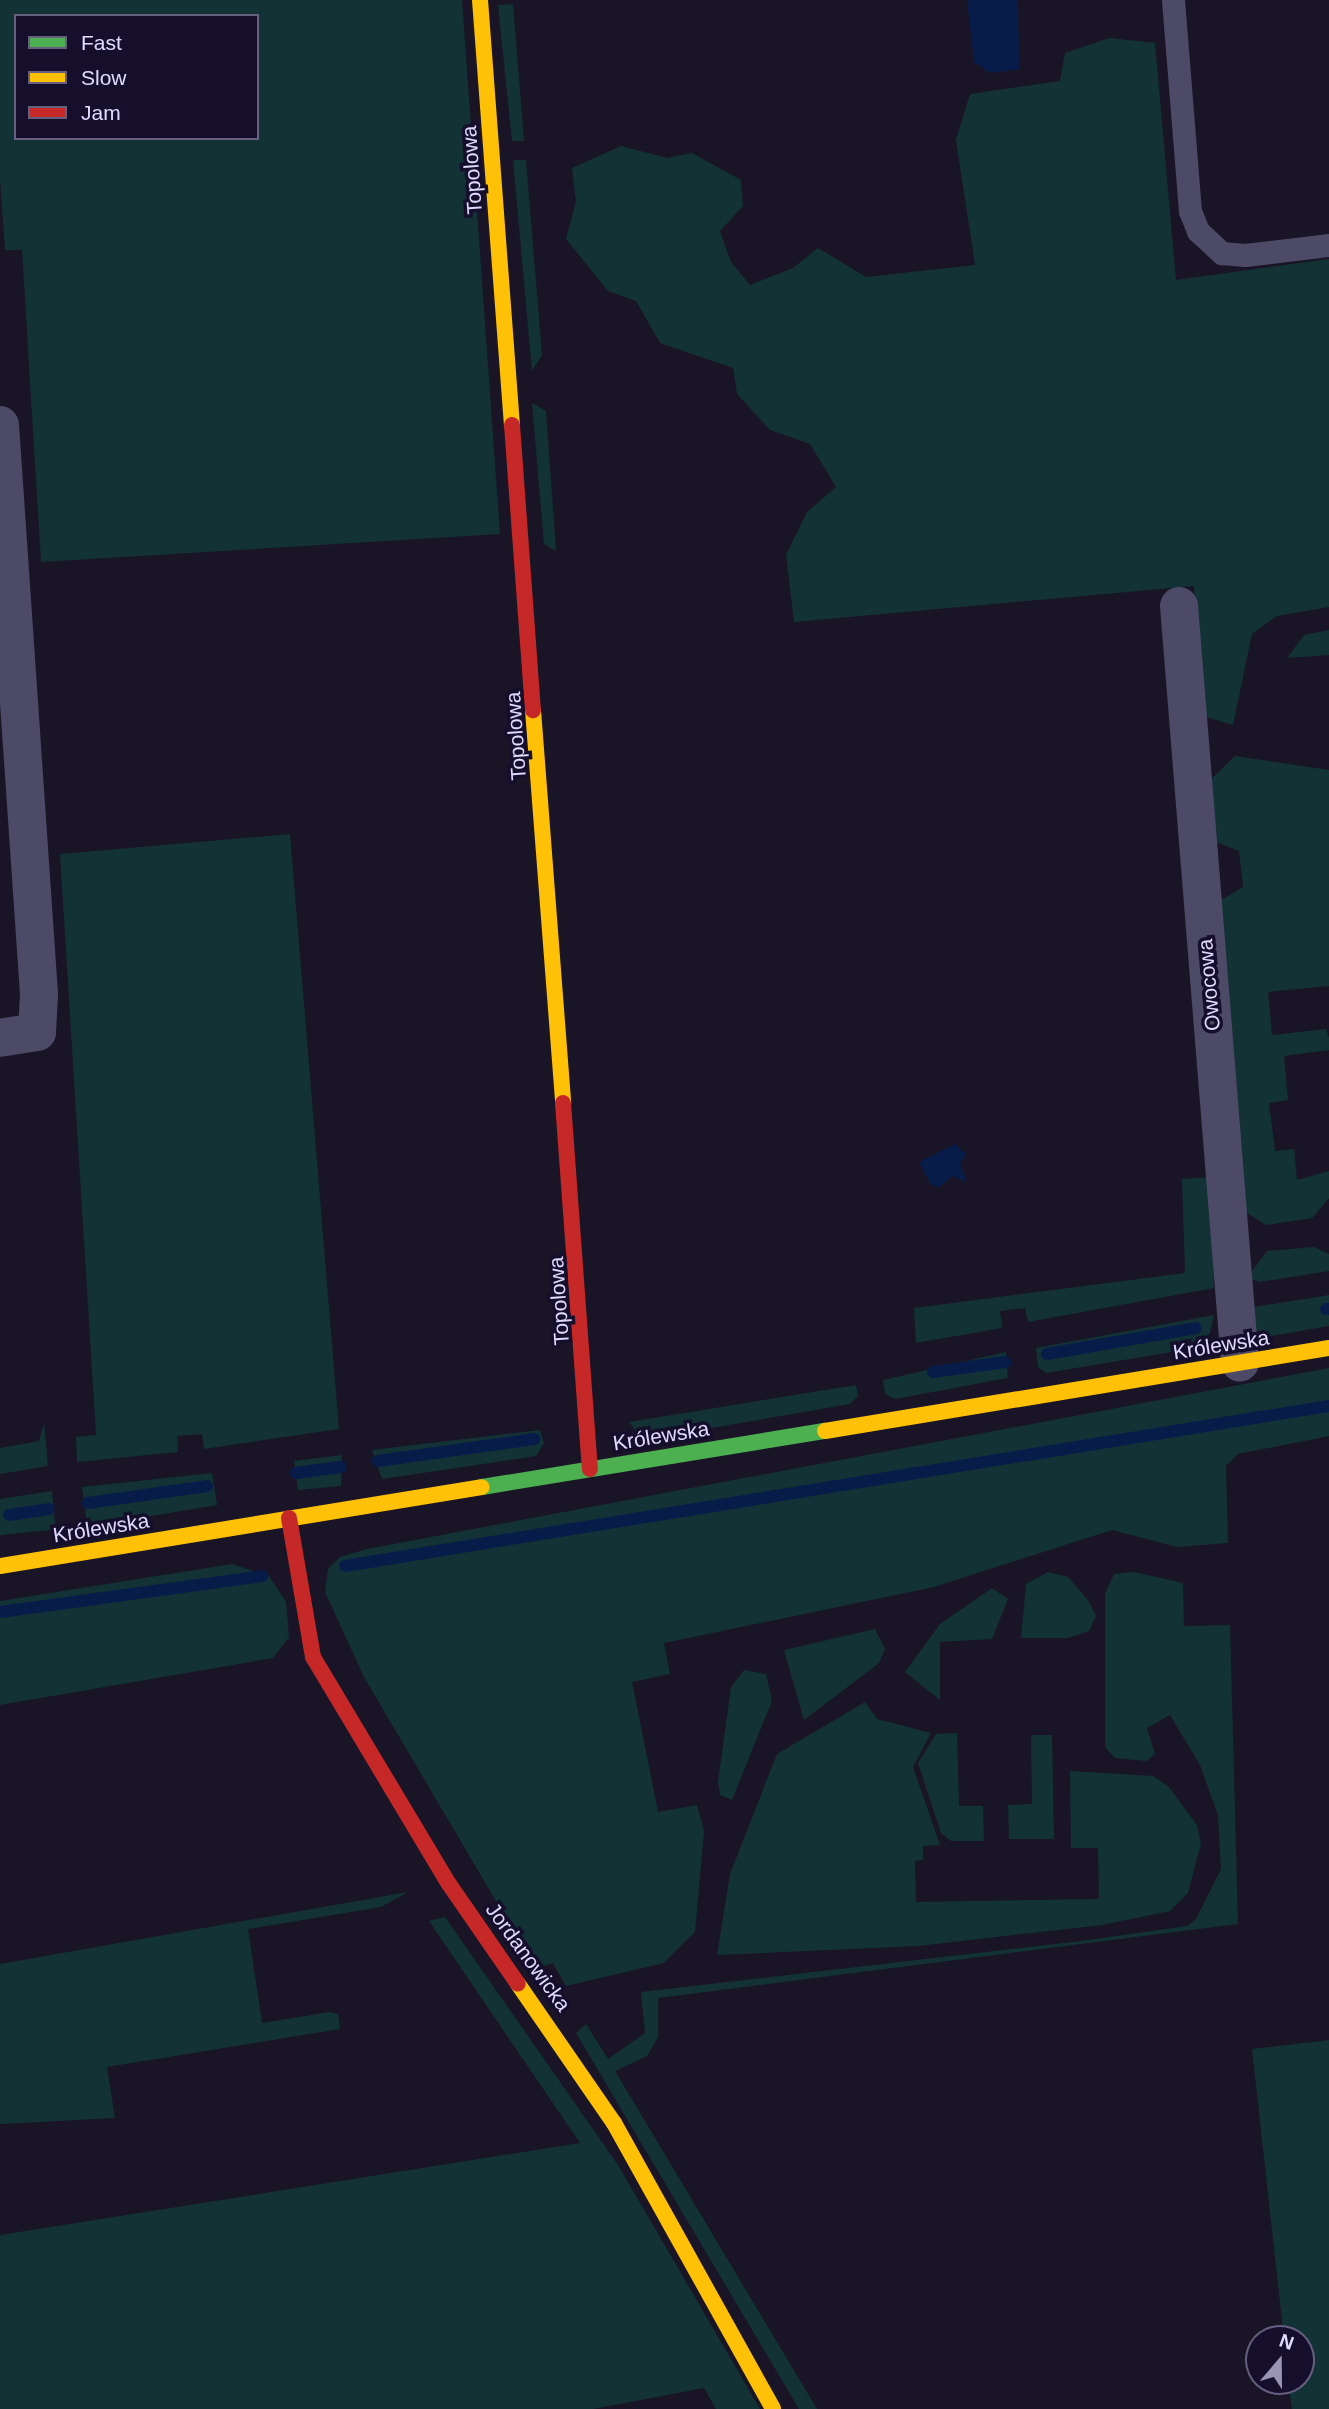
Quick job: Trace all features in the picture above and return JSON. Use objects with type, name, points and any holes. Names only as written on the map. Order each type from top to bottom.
[{"type":"street","name":"Topolowa","points":[[480,0],[590,1469]]},
{"type":"street","points":[[0,425],[39,1024],[33,1035],[0,1038]]},
{"type":"street","name":"Owocowa","points":[[1179,606],[1240,1363]]},
{"type":"street","name":"Królewska","points":[[0,1566],[1329,1348]]},
{"type":"street","name":"Jordanowicka","points":[[289,1518],[313,1657],[449,1884],[554,2026],[614,2123],[773,2409]]},
{"type":"lane","points":[[1173,0],[1190,211],[1198,231],[1222,253],[1245,255],[1329,245]]},
{"type":"green space","points":[[0,0],[462,0],[500,534],[41,562],[22,250],[5,250],[0,179]]},
{"type":"green space","points":[[513,4],[524,141],[512,141],[498,5]]},
{"type":"green space","points":[[1109,38],[1155,43],[1176,280],[1329,259],[1329,607],[1277,616],[1252,634],[1233,725],[1203,716],[1194,586],[794,622],[786,555],[807,512],[836,487],[810,444],[770,430],[737,394],[733,368],[660,343],[636,301],[608,291],[566,239],[576,201],[572,168],[621,146],[667,158],[692,153],[741,180],[743,206],[720,231],[731,262],[750,285],[793,268],[818,248],[866,277],[975,265],[956,140],[970,94],[1060,81],[1065,53]]},
{"type":"green space","points":[[513,160],[526,160],[542,355],[532,371]]},
{"type":"green space","points":[[532,403],[546,411],[556,551],[544,544]]},
{"type":"green space","points":[[1329,630],[1329,655],[1287,658],[1304,635]]},
{"type":"green space","points":[[1235,756],[1329,770],[1329,986],[1268,992],[1272,1035],[1326,1029],[1329,1038],[1329,1050],[1284,1056],[1288,1100],[1269,1103],[1275,1151],[1294,1149],[1297,1180],[1329,1171],[1329,1198],[1312,1218],[1266,1225],[1241,1209],[1216,903],[1243,887],[1239,851],[1213,841],[1209,781]]},
{"type":"green space","points":[[290,834],[339,1429],[204,1449],[202,1434],[177,1436],[178,1452],[77,1462],[76,1437],[96,1435],[60,854]]},
{"type":"green space","points":[[1211,1177],[1214,1288],[1028,1322],[1025,1308],[1000,1311],[1002,1328],[916,1343],[914,1308],[1185,1273],[1182,1179]]},
{"type":"green space","points":[[1314,1247],[1329,1254],[1329,1271],[1260,1282],[1247,1278],[1267,1251]]},
{"type":"green space","points":[[1329,1295],[1329,1326],[1260,1338],[1245,1326],[1241,1309]]},
{"type":"green space","points":[[1214,1315],[1207,1346],[1046,1373],[1038,1367],[1036,1348]]},
{"type":"green space","points":[[1006,1352],[1008,1378],[895,1399],[885,1394],[883,1380]]},
{"type":"green space","points":[[1329,1368],[1329,1436],[1238,1454],[1226,1466],[1228,1543],[1177,1547],[1112,1530],[934,1587],[664,1643],[670,1674],[632,1682],[658,1812],[697,1805],[704,1831],[695,1932],[664,1963],[566,1986],[553,1963],[536,1969],[364,1677],[325,1592],[328,1569],[340,1557],[367,1549]]},
{"type":"green space","points":[[856,1385],[858,1396],[850,1404],[642,1440],[629,1422]]},
{"type":"green space","points":[[44,1423],[48,1466],[0,1474],[0,1448],[39,1441]]},
{"type":"green space","points":[[540,1430],[544,1443],[536,1456],[382,1479],[372,1450]]},
{"type":"green space","points":[[342,1455],[341,1486],[298,1490],[294,1461]]},
{"type":"green space","points":[[212,1473],[217,1505],[97,1525],[86,1517],[82,1487]]},
{"type":"green space","points":[[52,1491],[55,1523],[50,1530],[0,1535],[0,1499]]},
{"type":"green space","points":[[232,1564],[269,1576],[286,1602],[289,1637],[273,1658],[0,1705],[0,1601]]},
{"type":"green space","points":[[1048,1572],[1068,1577],[1088,1600],[1096,1616],[1089,1631],[1068,1638],[1021,1638],[1026,1584]]},
{"type":"green space","points":[[1134,1572],[1183,1583],[1184,1626],[1230,1625],[1238,1924],[658,1998],[658,2037],[647,2056],[615,2071],[817,2409],[799,2409],[576,2033],[586,2024],[608,2059],[645,2033],[641,1992],[1081,1941],[1187,1926],[1196,1919],[1221,1869],[1218,1815],[1200,1765],[1170,1715],[1147,1728],[1155,1754],[1146,1761],[1115,1758],[1105,1747],[1105,1594],[1114,1574]]},
{"type":"green space","points":[[992,1588],[1008,1599],[992,1639],[940,1642],[940,1700],[905,1672],[940,1624]]},
{"type":"green space","points":[[875,1629],[885,1649],[879,1663],[804,1720],[784,1650]]},
{"type":"green space","points":[[744,1670],[766,1674],[772,1701],[732,1800],[720,1795],[718,1782],[731,1687]]},
{"type":"green space","points":[[865,1702],[877,1719],[931,1733],[913,1767],[940,1845],[923,1846],[923,1860],[915,1861],[916,1902],[1099,1899],[1098,1848],[1071,1848],[1070,1771],[1153,1776],[1169,1787],[1197,1825],[1201,1843],[1188,1893],[1170,1911],[1102,1925],[918,1946],[717,1955],[730,1874],[777,1754]]},
{"type":"green space","points":[[957,1733],[959,1806],[983,1806],[984,1841],[951,1841],[941,1833],[918,1763],[936,1734]]},
{"type":"green space","points":[[1031,1735],[1052,1735],[1054,1839],[1009,1839],[1008,1805],[1032,1804]]},
{"type":"green space","points":[[408,1892],[381,1907],[248,1929],[262,2023],[330,2012],[338,2014],[340,2029],[107,2067],[115,2118],[0,2124],[0,1964]]},
{"type":"green space","points":[[445,1917],[618,2165],[760,2409],[716,2409],[704,2388],[593,2409],[0,2409],[0,2235],[580,2143],[429,1921]]},
{"type":"green space","points":[[1329,2040],[1329,2409],[1292,2409],[1290,2395],[1315,2395],[1315,2325],[1282,2325],[1252,2049]]},
{"type":"water","points":[[967,0],[1018,0],[1019,69],[990,73],[974,62]]},
{"type":"water","points":[[955,1144],[966,1154],[960,1165],[967,1182],[952,1176],[940,1187],[931,1185],[919,1162]]},
{"type":"waterway","points":[[1047,1354],[1196,1328]]},
{"type":"waterway","points":[[933,1372],[1005,1362]]},
{"type":"waterway","points":[[345,1566],[1329,1406]]},
{"type":"waterway","points":[[378,1461],[534,1439]]},
{"type":"waterway","points":[[296,1473],[341,1467]]},
{"type":"waterway","points":[[88,1503],[207,1486]]},
{"type":"waterway","points":[[9,1515],[49,1509]]},
{"type":"waterway","points":[[0,1612],[263,1576]]},
{"type":"traffic: fast","points":[[482,1487],[825,1431]]},
{"type":"traffic: slow","points":[[480,0],[512,425]]},
{"type":"traffic: slow","points":[[533,710],[563,1103]]},
{"type":"traffic: slow","points":[[825,1431],[1329,1348]]},
{"type":"traffic: slow","points":[[0,1566],[482,1487]]},
{"type":"traffic: slow","points":[[518,1984],[614,2123],[773,2409]]},
{"type":"traffic: jam","points":[[512,425],[533,710]]},
{"type":"traffic: jam","points":[[563,1103],[590,1469]]},
{"type":"traffic: jam","points":[[289,1518],[313,1657],[449,1884],[518,1984]]}]
